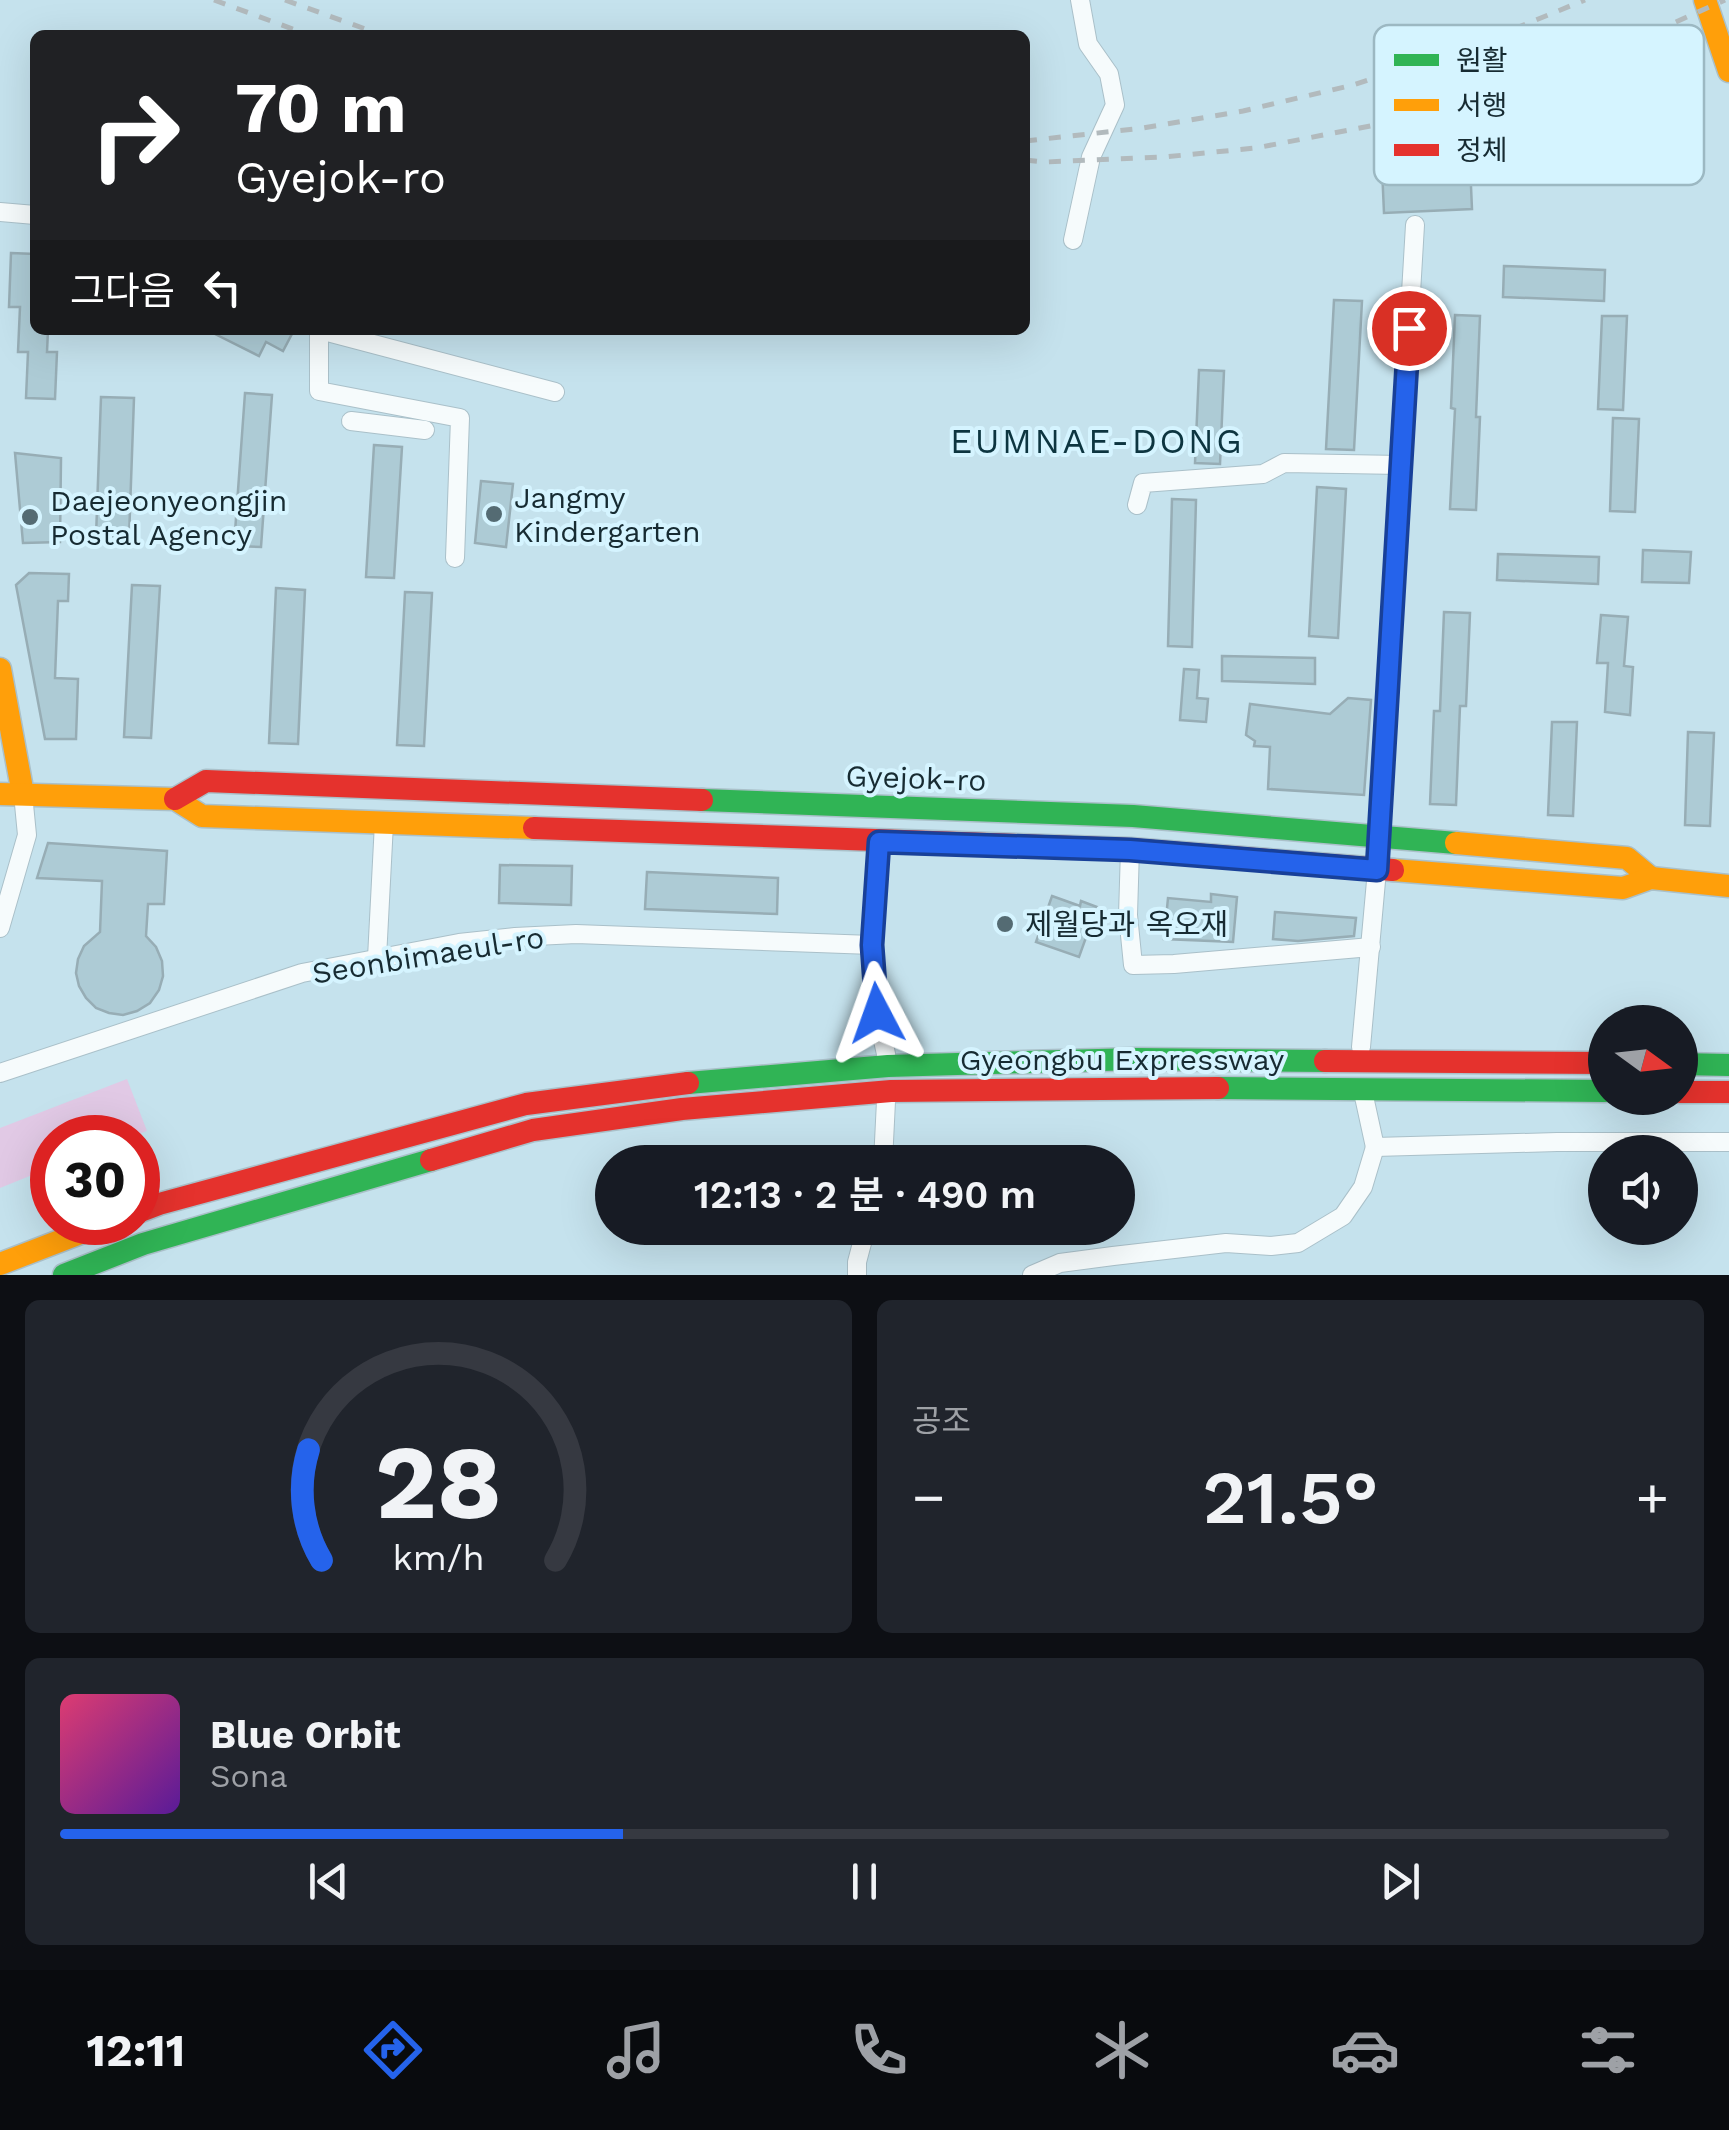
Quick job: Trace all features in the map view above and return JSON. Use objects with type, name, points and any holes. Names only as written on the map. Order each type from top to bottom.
[{"type":"main road","points":[[1705,0],[1729,71]]},
{"type":"main road","points":[[0,668],[12,794]]},
{"type":"main road","name":"Gyejok-ro","points":[[175,799],[206,781],[1134,816],[1627,858],[1651,878]]},
{"type":"main road","name":"Gyejok-ro","points":[[12,794],[175,799],[202,816],[1130,850],[1623,888],[1651,878],[1729,886]]},
{"type":"main road","name":"Gyeongbu Expressway","points":[[160,1204],[526,1104],[671,1084],[888,1066],[1135,1059],[1588,1064]]},
{"type":"main road","points":[[1698,1064],[1729,1064]]},
{"type":"main road","name":"Gyeongbu Expressway","points":[[64,1275],[143,1244],[533,1130],[682,1110],[910,1091],[1588,1091]]},
{"type":"main road","points":[[1698,1092],[1729,1092]]},
{"type":"main road","points":[[0,1264],[49,1245]]},
{"type":"street","points":[[1073,240],[1091,157],[1115,105],[1109,74],[1088,44],[1080,0]]},
{"type":"street","points":[[0,212],[30,215]]},
{"type":"street","points":[[1361,1047],[1377,870],[1415,226]]},
{"type":"street","points":[[319,335],[319,392],[460,418],[455,558]]},
{"type":"street","points":[[338,335],[555,392]]},
{"type":"street","points":[[351,422],[425,430]]},
{"type":"street","points":[[1137,505],[1142,483],[1263,474],[1284,463],[1401,465]]},
{"type":"street","points":[[0,928],[26,835],[12,794]]},
{"type":"street","points":[[377,958],[384,823]]},
{"type":"street","points":[[879,842],[872,945],[877,1013],[886,1054]]},
{"type":"street","points":[[1130,850],[1128,915],[1133,965],[1371,947]]},
{"type":"street","name":"Seonbimaeul-ro","points":[[0,1072],[302,973],[458,944],[576,934],[872,945]]},
{"type":"street","points":[[1032,1275],[1060,1263],[1154,1251],[1298,1243],[1343,1216],[1363,1187],[1374,1147],[1363,1092]]},
{"type":"street","points":[[884,1145],[886,1101]]},
{"type":"street","points":[[1374,1147],[1729,1142]]},
{"type":"street","points":[[857,1275],[862,1245]]},
{"type":"shaded area","points":[[127,1079],[141,1115],[34,1115]]},
{"type":"shaded area","points":[[30,1116],[30,1176],[0,1188],[0,1128]]},
{"type":"building","points":[[1383,185],[1471,185],[1472,209],[1384,213]]},
{"type":"building","points":[[11,253],[30,254],[30,335],[48,335],[47,352],[57,352],[55,399],[26,398],[28,352],[18,352],[20,307],[9,307]]},
{"type":"building","points":[[1504,266],[1605,270],[1604,301],[1503,297]]},
{"type":"building","points":[[1334,300],[1362,301],[1354,450],[1326,449]]},
{"type":"building","points":[[1455,315],[1480,316],[1476,510],[1450,509]]},
{"type":"building","points":[[1602,316],[1627,316],[1623,410],[1598,409]]},
{"type":"building","points":[[217,335],[291,335],[283,351],[266,342],[259,356]]},
{"type":"building","points":[[1199,370],[1224,371],[1220,464],[1195,463]]},
{"type":"building","points":[[245,393],[272,395],[261,547],[234,546]]},
{"type":"building","points":[[101,397],[134,398],[129,538],[96,537]]},
{"type":"building","points":[[1613,418],[1639,419],[1635,512],[1610,511]]},
{"type":"building","points":[[374,445],[402,447],[394,578],[366,577]]},
{"type":"building","points":[[15,453],[61,458],[60,542],[23,543]]},
{"type":"building","name":"Jangmy Kindergarten","points":[[481,481],[513,484],[506,547],[475,543]]},
{"type":"building","points":[[1317,487],[1346,489],[1338,638],[1309,636]]},
{"type":"building","points":[[1172,499],[1196,500],[1192,647],[1168,646]]},
{"type":"building","points":[[1643,550],[1691,552],[1689,583],[1642,582]]},
{"type":"building","points":[[1498,554],[1599,557],[1598,584],[1497,580]]},
{"type":"building","points":[[29,573],[69,574],[68,601],[58,601],[55,678],[78,679],[76,739],[45,739],[16,585]]},
{"type":"building","points":[[132,585],[160,586],[151,738],[124,737]]},
{"type":"building","points":[[276,588],[305,590],[298,744],[269,743]]},
{"type":"building","points":[[405,592],[432,593],[424,746],[397,745]]},
{"type":"building","points":[[1444,612],[1470,613],[1466,706],[1460,706],[1456,805],[1430,804],[1434,711],[1440,711]]},
{"type":"building","points":[[1601,615],[1628,617],[1624,666],[1633,667],[1630,715],[1605,712],[1608,663],[1597,663]]},
{"type":"building","points":[[1222,656],[1315,658],[1315,684],[1222,681]]},
{"type":"building","points":[[1184,669],[1199,670],[1197,698],[1208,699],[1206,722],[1180,720]]},
{"type":"building","points":[[1348,698],[1371,700],[1364,795],[1268,789],[1270,747],[1254,746],[1255,741],[1246,735],[1250,704],[1330,714]]},
{"type":"building","points":[[1552,722],[1577,722],[1573,816],[1548,815]]},
{"type":"building","points":[[1688,732],[1714,733],[1710,826],[1685,825]]},
{"type":"building","points":[[48,843],[167,851],[164,904],[148,904],[146,936],[162,961],[163,976],[150,1003],[137,1011],[123,1015],[96,1008],[79,986],[78,959],[84,946],[100,932],[102,881],[37,878]]},
{"type":"building","points":[[500,865],[572,866],[571,905],[499,903]]},
{"type":"building","points":[[647,872],[778,878],[777,914],[645,909]]},
{"type":"building","points":[[1211,894],[1237,897],[1233,942],[1164,939],[1168,898],[1211,902]]},
{"type":"building","points":[[1052,896],[1080,906],[1081,901],[1097,907],[1079,957],[1036,942]]},
{"type":"building","points":[[1275,912],[1356,918],[1354,936],[1273,939]]},
{"type":"railway","points":[[214,0],[295,30]]},
{"type":"railway","points":[[285,0],[368,30]]},
{"type":"railway","points":[[1524,25],[1585,0]]},
{"type":"railway","points":[[1669,25],[1725,0]]},
{"type":"railway","points":[[1030,140],[1143,128],[1243,111],[1374,78]]},
{"type":"railway","points":[[1030,160],[1164,157],[1256,148],[1374,125]]},
{"type":"traffic: fast","points":[[702,800],[1133,816],[1456,843]]},
{"type":"traffic: fast","points":[[688,1083],[888,1066],[1135,1059],[1325,1061]]},
{"type":"traffic: fast","points":[[1698,1064],[1729,1065]]},
{"type":"traffic: fast","points":[[1218,1088],[1588,1091]]},
{"type":"traffic: fast","points":[[64,1275],[143,1244],[431,1160]]},
{"type":"traffic: slow","points":[[1705,0],[1729,71]]},
{"type":"traffic: slow","points":[[0,669],[23,794]]},
{"type":"traffic: slow","points":[[0,794],[175,799],[202,816],[534,828]]},
{"type":"traffic: slow","points":[[1456,843],[1627,858],[1651,878]]},
{"type":"traffic: slow","points":[[1393,870],[1623,888],[1651,878],[1729,886]]},
{"type":"traffic: slow","points":[[0,1264],[49,1245]]},
{"type":"traffic: jam","points":[[175,799],[206,781],[702,800]]},
{"type":"traffic: jam","points":[[534,828],[1130,849],[1393,870]]},
{"type":"traffic: jam","points":[[1325,1061],[1588,1063]]},
{"type":"traffic: jam","points":[[160,1204],[526,1104],[688,1083]]},
{"type":"traffic: jam","points":[[431,1160],[533,1130],[682,1109],[891,1091],[1218,1088]]},
{"type":"traffic: jam","points":[[1698,1092],[1729,1092]]},
{"type":"place","name":"Jangmy Kindergarten","points":[[494,514]]},
{"type":"place","name":"Daejeonyeongjin Postal Agency","points":[[30,517]]},
{"type":"place","name":"제월당과 옥오재","points":[[1005,924]]},
{"type":"district","name":"EUMNAE-DONG","points":[[1097,441]]},
{"type":"route","points":[[877,1013],[872,945],[879,842],[1130,850],[1377,870],[1409,328]]}]
